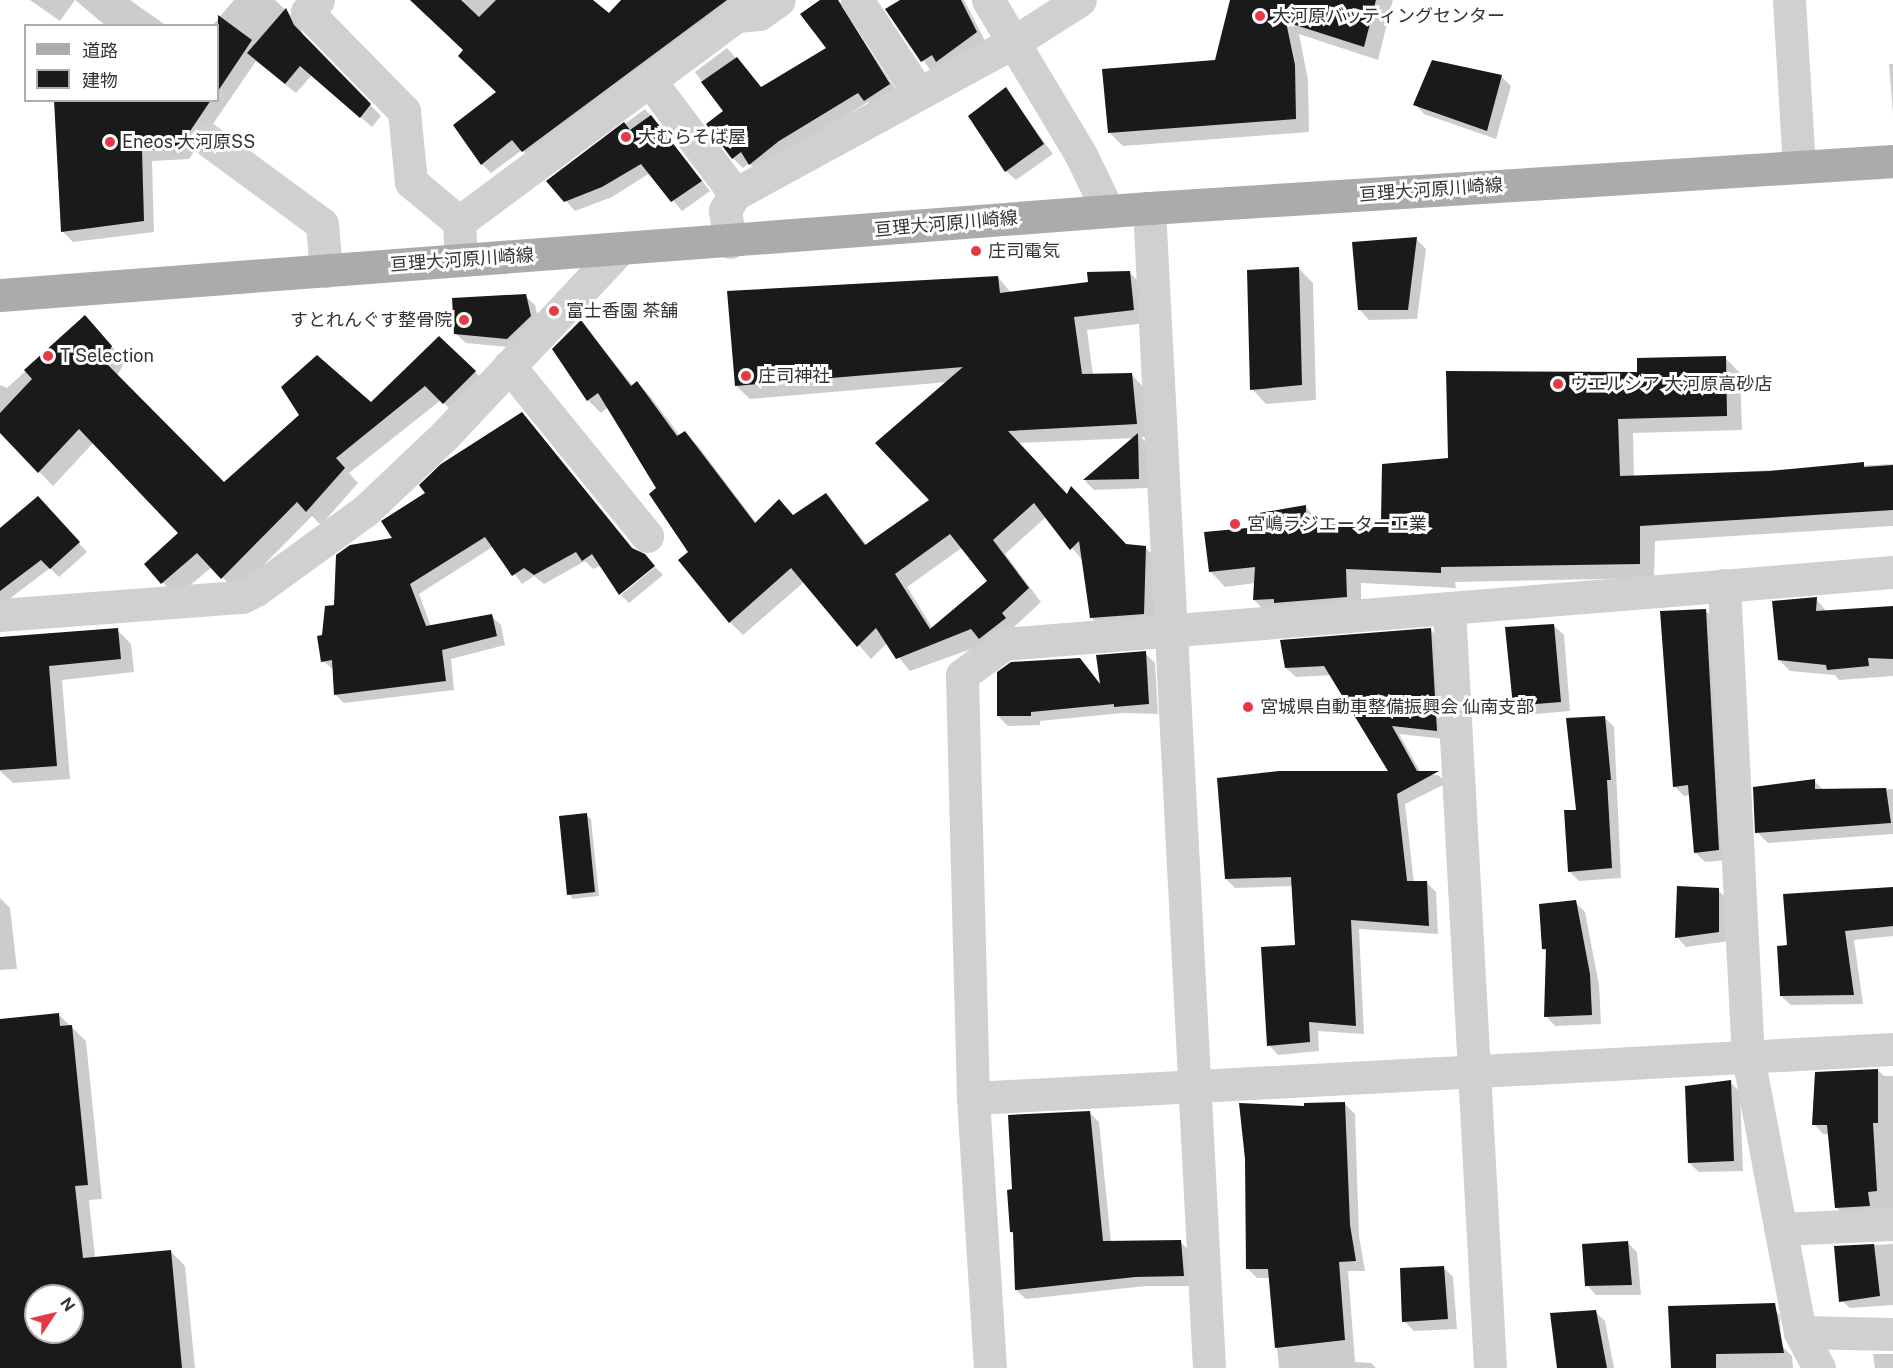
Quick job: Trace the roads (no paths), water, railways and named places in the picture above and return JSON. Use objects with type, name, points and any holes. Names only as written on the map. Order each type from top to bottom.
[{"type":"main road","name":"亘理大河原川崎線","points":[[0,295],[730,242],[1149,208],[1893,161]]},
{"type":"street","points":[[318,0],[307,12],[404,111],[411,182],[459,222],[461,260]]},
{"type":"street","points":[[459,222],[736,16],[759,14],[779,0]]},
{"type":"street","points":[[857,0],[918,92]]},
{"type":"street","points":[[988,0],[1081,155],[1108,211]]},
{"type":"street","points":[[730,242],[725,210],[735,194],[918,92],[1014,42],[1080,0]]},
{"type":"street","points":[[1789,0],[1799,167]]},
{"type":"street","points":[[650,81],[735,194]]},
{"type":"street","points":[[205,138],[322,224],[326,271]]},
{"type":"street","points":[[1149,208],[1168,631],[1209,1368]]},
{"type":"street","points":[[0,615],[242,597],[256,590],[366,510],[446,434],[620,249]]},
{"type":"street","points":[[509,366],[647,536]]},
{"type":"street","points":[[990,1368],[973,1098],[962,675],[1004,644],[1893,572]]},
{"type":"street","points":[[1724,585],[1748,1057],[1800,1332],[1819,1368]]},
{"type":"street","points":[[1449,608],[1490,1368]]},
{"type":"street","points":[[973,1098],[1893,1049]]},
{"type":"street","points":[[1780,1229],[1893,1224]]},
{"type":"street","points":[[1800,1332],[1893,1334]]},
{"type":"place","name":"大河原バッティングセンター","points":[[1260,16]]},
{"type":"place","name":"大むらそば屋","points":[[626,137]]},
{"type":"place","name":"Eneos 大河原SS","points":[[110,142]]},
{"type":"place","name":"庄司電気","points":[[976,251]]},
{"type":"place","name":"富士香園 茶舗","points":[[554,311]]},
{"type":"place","name":"すとれんぐす整骨院","points":[[464,320]]},
{"type":"place","name":"T Selection","points":[[48,356]]},
{"type":"place","name":"庄司神社","points":[[746,376]]},
{"type":"place","name":"ウエルシア 大河原高砂店","points":[[1558,384]]},
{"type":"place","name":"宮嶋ラジエーター工業","points":[[1235,524]]},
{"type":"place","name":"宮城県自動車整備振興会 仙南支部","points":[[1248,707]]}]
